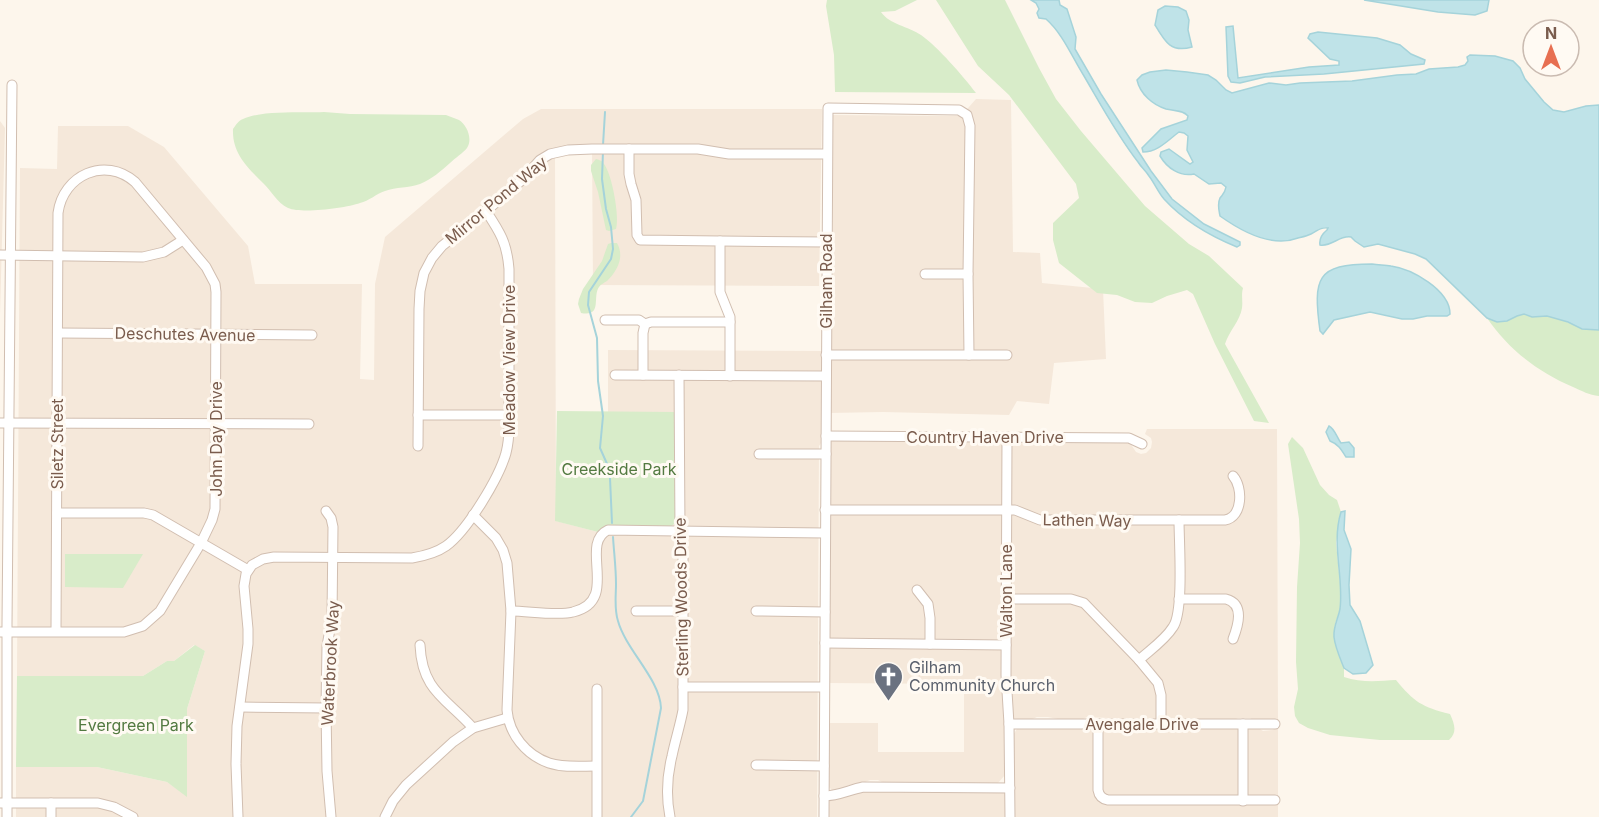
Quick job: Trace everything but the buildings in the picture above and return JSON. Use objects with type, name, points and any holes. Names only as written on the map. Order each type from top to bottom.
[{"type":"street","points":[[6,817],[3,803],[5,255],[12,85]]},
{"type":"street","name":"Gilham Road","points":[[824,817],[828,108],[959,110],[968,115],[970,126],[968,274]]},
{"type":"street","name":"Mirror Pond Way","points":[[418,446],[419,309],[424,273],[442,246],[523,179],[545,156],[568,150],[603,149],[704,149],[729,154],[827,154]]},
{"type":"street","points":[[630,149],[629,174],[636,200],[637,234],[640,240],[827,242]]},
{"type":"street","name":"John Day Drive","points":[[3,632],[124,632],[143,626],[160,611],[201,543],[215,510],[215,284],[206,267],[135,182],[119,172],[100,170],[77,179],[65,192],[58,213],[58,256]]},
{"type":"street","name":"Meadow View Drive","points":[[248,570],[256,562],[274,557],[412,558],[426,555],[450,542],[473,515],[494,483],[508,445],[509,269],[507,251],[501,234],[486,211]]},
{"type":"street","points":[[5,255],[143,257],[164,252],[183,240]]},
{"type":"street","points":[[720,241],[721,295],[730,322],[730,376]]},
{"type":"street","name":"Siletz Street","points":[[56,631],[58,256]]},
{"type":"street","points":[[925,274],[968,274],[969,355]]},
{"type":"street","points":[[605,320],[639,320],[645,324]]},
{"type":"street","points":[[645,324],[651,322],[730,322]]},
{"type":"street","points":[[643,375],[645,324]]},
{"type":"street","name":"Deschutes Avenue","points":[[58,333],[312,335]]},
{"type":"street","points":[[826,355],[1007,355]]},
{"type":"street","points":[[615,375],[826,376]]},
{"type":"street","name":"Sterling Woods Drive","points":[[670,817],[668,782],[671,757],[683,710],[683,556],[680,531],[679,375]]},
{"type":"street","points":[[418,415],[509,415]]},
{"type":"street","points":[[4,423],[309,424]]},
{"type":"street","name":"Country Haven Drive","points":[[826,436],[1130,438],[1142,444]]},
{"type":"street","name":"Walton Lane","points":[[1007,437],[1006,675],[1010,817]]},
{"type":"street","points":[[759,454],[826,454]]},
{"type":"street","name":"Lathen Way","points":[[825,510],[1007,510],[1019,511],[1040,520],[1226,520],[1233,518],[1238,511],[1239,486],[1233,476]]},
{"type":"street","name":"Waterbrook Way","points":[[326,511],[333,522],[332,618],[327,646],[326,708],[326,765],[331,817]]},
{"type":"street","points":[[57,513],[144,513],[153,515],[248,570],[244,586],[249,629],[236,764],[238,817]]},
{"type":"street","points":[[473,515],[496,538],[503,550],[508,570],[512,611],[506,697],[507,718],[513,733],[535,756],[550,763],[596,766]]},
{"type":"street","points":[[1139,660],[1170,631],[1175,624],[1179,610],[1179,520]]},
{"type":"street","points":[[512,611],[570,613],[588,605],[597,590],[597,542],[601,534],[605,532],[616,530],[825,533]]},
{"type":"street","points":[[917,590],[928,604],[930,644]]},
{"type":"street","points":[[1007,599],[1071,598],[1080,601],[1139,660],[1159,685],[1161,724]]},
{"type":"street","points":[[1179,599],[1226,599],[1234,602],[1238,608],[1238,625],[1233,639]]},
{"type":"street","points":[[636,611],[683,611]]},
{"type":"street","points":[[756,611],[825,612]]},
{"type":"street","points":[[825,643],[1006,645]]},
{"type":"street","points":[[420,645],[422,665],[430,686],[473,728]]},
{"type":"street","points":[[683,687],[824,687]]},
{"type":"street","points":[[597,689],[597,817]]},
{"type":"street","points":[[240,707],[326,708]]},
{"type":"street","points":[[385,817],[393,801],[406,785],[453,742],[473,728],[507,718]]},
{"type":"street","name":"Avengale Drive","points":[[1009,724],[1275,724]]},
{"type":"street","points":[[1098,724],[1098,790],[1104,799],[1275,801]]},
{"type":"street","points":[[1243,724],[1243,801]]},
{"type":"street","points":[[756,765],[824,766]]},
{"type":"street","points":[[824,796],[834,796],[863,787],[1010,788]]},
{"type":"street","points":[[3,803],[107,804],[133,817]]},
{"type":"street","points":[[51,803],[51,817]]},
{"type":"shaded area","points":[[976,99],[1011,100],[1013,252],[1040,253],[1042,283],[1103,289],[1106,359],[1054,363],[1049,404],[1017,401],[1009,415],[829,413],[829,329],[833,259],[833,115],[961,116]]},
{"type":"shaded area","points":[[541,109],[822,109],[819,286],[593,285],[592,149],[555,153],[556,521],[598,532],[606,527],[676,412],[608,412],[608,350],[826,351],[826,436],[819,446],[817,817],[16,817],[16,767],[97,767],[167,782],[187,796],[187,709],[205,651],[194,645],[174,661],[167,661],[143,676],[17,676],[20,168],[57,169],[58,126],[128,126],[164,147],[248,246],[255,284],[362,284],[360,379],[374,380],[375,284],[385,237],[523,119]]},
{"type":"shaded area","points":[[0,121],[5,128],[0,315]]},
{"type":"shaded area","points":[[1147,429],[1277,429],[1278,720],[1238,718],[1234,720],[1112,720],[1087,717],[1081,720],[1037,717],[1030,720],[1005,718],[1005,775],[998,783],[870,780],[832,790],[827,785],[827,723],[878,723],[878,752],[964,752],[964,684],[827,683],[830,442],[835,440],[1123,441],[1130,443],[1136,452],[1141,454],[1151,448],[1151,438],[1145,434]]},
{"type":"shaded area","points":[[1258,728],[1263,731],[1278,728],[1278,817],[827,817],[827,805],[830,801],[857,791],[1012,789],[1013,735],[1017,729]]},
{"type":"green space","points":[[827,0],[917,0],[895,11],[881,12],[894,23],[928,40],[976,93],[835,92],[834,55]]},
{"type":"green space","points":[[936,0],[1005,0],[1056,99],[1081,131],[1145,206],[1189,244],[1209,256],[1243,288],[1241,313],[1225,344],[1269,423],[1254,421],[1215,344],[1193,294],[1187,290],[1152,303],[1135,302],[1117,295],[1097,293],[1059,263],[1053,240],[1053,223],[1079,198],[1076,184],[1009,95],[978,66]]},
{"type":"green space","points":[[324,112],[446,115],[459,120],[464,125],[468,132],[469,144],[440,172],[420,184],[382,192],[363,202],[345,207],[324,210],[288,208],[277,200],[242,159],[235,145],[233,129],[241,120],[261,114]]},
{"type":"green space","points":[[596,159],[600,160],[607,169],[614,196],[617,223],[616,229],[609,231],[606,230],[591,171],[591,165]]},
{"type":"green space","points":[[617,243],[619,248],[619,264],[611,277],[599,287],[595,309],[592,312],[581,313],[578,304],[583,289],[602,261],[608,244]]},
{"type":"green space","points":[[1524,314],[1548,316],[1586,329],[1599,330],[1599,396],[1573,387],[1536,367],[1505,340],[1487,318],[1503,321]]},
{"type":"green space","name":"Creekside Park","points":[[557,411],[676,412],[674,524],[670,527],[606,527],[598,532],[555,521]]},
{"type":"green space","points":[[1292,437],[1303,448],[1320,485],[1337,500],[1341,512],[1336,543],[1340,609],[1334,636],[1344,668],[1344,677],[1363,681],[1396,680],[1419,703],[1450,714],[1454,731],[1449,740],[1380,740],[1330,735],[1308,728],[1299,723],[1295,716],[1294,707],[1298,689],[1297,587],[1300,543],[1299,519],[1288,444]]},
{"type":"green space","points":[[65,554],[143,554],[123,588],[65,587]]},
{"type":"green space","name":"Evergreen Park","points":[[195,645],[205,651],[187,709],[187,797],[167,782],[97,767],[16,767],[17,676],[143,676],[167,661],[174,661]]},
{"type":"water","points":[[1031,0],[1059,0],[1060,5],[1067,9],[1076,37],[1075,49],[1101,94],[1172,199],[1204,224],[1240,242],[1240,245],[1237,247],[1198,227],[1164,199],[1116,131],[1062,39],[1046,19],[1039,18],[1037,13],[1039,9]]},
{"type":"water","points":[[1364,0],[1489,0],[1487,11],[1475,15],[1438,12]]},
{"type":"water","points":[[1165,6],[1178,7],[1186,11],[1192,47],[1174,47],[1169,45],[1162,36],[1155,25],[1158,10]]},
{"type":"water","points":[[1233,26],[1238,78],[1309,67],[1339,65],[1339,61],[1330,59],[1308,38],[1310,34],[1318,32],[1377,38],[1400,45],[1411,54],[1425,60],[1424,64],[1324,74],[1265,77],[1240,83],[1231,82],[1228,76],[1226,27]]},
{"type":"water","points":[[1470,55],[1495,56],[1513,61],[1520,68],[1521,78],[1525,78],[1553,110],[1564,112],[1599,105],[1599,330],[1582,329],[1547,316],[1532,317],[1524,314],[1507,321],[1497,322],[1487,318],[1426,259],[1378,244],[1364,247],[1351,237],[1320,245],[1321,237],[1328,228],[1288,241],[1257,236],[1220,216],[1219,202],[1226,187],[1221,183],[1209,184],[1194,174],[1179,173],[1170,168],[1160,156],[1161,152],[1169,149],[1190,164],[1193,162],[1187,150],[1188,136],[1184,133],[1179,132],[1158,148],[1143,152],[1142,148],[1161,129],[1187,120],[1188,116],[1161,107],[1144,94],[1137,80],[1150,72],[1166,70],[1208,75],[1232,93],[1269,83],[1286,85],[1352,81],[1416,74],[1429,69],[1465,65],[1468,61],[1467,57]]},
{"type":"water","points":[[1372,264],[1400,268],[1419,276],[1444,297],[1450,314],[1402,319],[1370,312],[1334,320],[1323,334],[1320,331],[1317,298],[1322,278],[1329,271],[1339,267]]},
{"type":"water","points":[[1329,426],[1341,443],[1349,442],[1354,448],[1354,457],[1346,457],[1339,447],[1330,441],[1326,432]]},
{"type":"water","points":[[1345,511],[1344,530],[1351,549],[1350,605],[1360,621],[1373,665],[1366,673],[1353,674],[1344,668],[1334,637],[1341,597],[1337,548],[1338,524],[1341,512]]},
{"type":"waterway","points":[[603,145],[605,112]]},
{"type":"waterway","points":[[603,151],[602,179],[613,249],[611,259],[589,292],[588,305],[597,338],[598,381],[603,416],[600,448],[608,466],[610,478],[612,523]]},
{"type":"waterway","points":[[613,537],[618,621],[628,643],[655,686],[661,708],[643,801],[631,817]]},
{"type":"place","name":"Gilham Community Church","points":[[888,702]]}]
